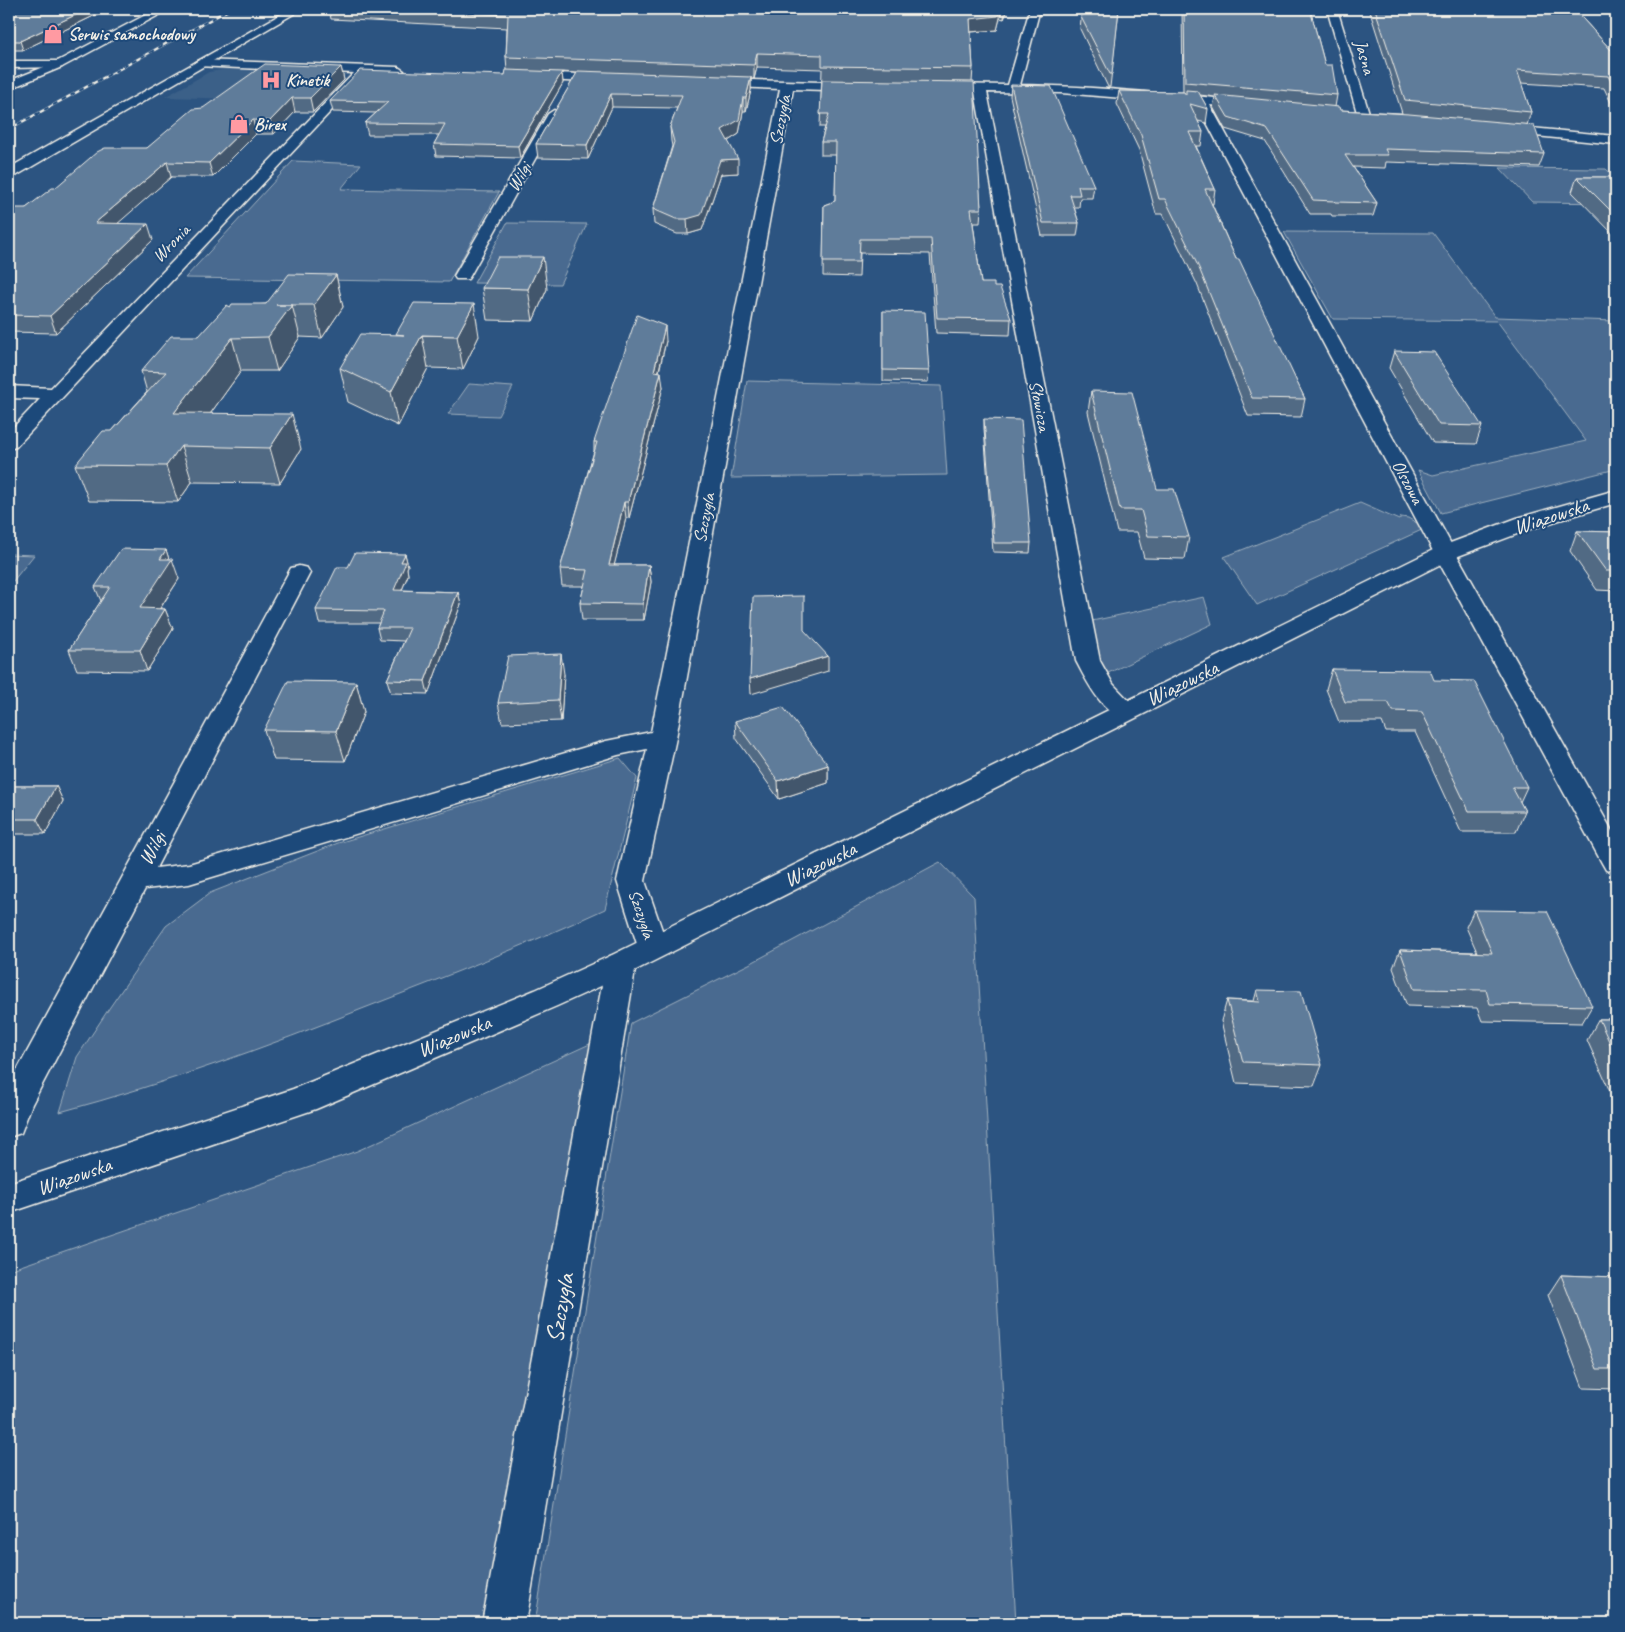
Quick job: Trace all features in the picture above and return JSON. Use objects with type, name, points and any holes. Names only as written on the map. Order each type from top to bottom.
[{"type":"street","points":[[9,85],[58,65],[165,9]]},
{"type":"street","points":[[9,174],[297,9]]},
{"type":"street","points":[[1013,88],[1035,9]]},
{"type":"street","name":"Jasna","points":[[1332,9],[1364,116]]},
{"type":"street","points":[[200,64],[411,72]]},
{"type":"street","points":[[9,65],[58,65]]},
{"type":"street","name":"Wronia","points":[[9,443],[363,70]]},
{"type":"street","points":[[507,75],[622,79]]},
{"type":"street","name":"Wilgi","points":[[462,276],[574,78]]},
{"type":"street","points":[[700,82],[872,87]]},
{"type":"street","name":"Szczygla","points":[[653,947],[631,881],[662,738],[787,86]]},
{"type":"street","points":[[928,88],[1071,90],[1268,107]]},
{"type":"street","name":"Słowicza","points":[[980,88],[1088,661],[1103,688],[1126,711]]},
{"type":"street","name":"Olszowa","points":[[1201,100],[1445,553],[1616,863]]},
{"type":"street","points":[[1482,127],[1616,140]]},
{"type":"street","points":[[9,392],[55,394]]},
{"type":"street","name":"Wiązowska","points":[[9,1198],[304,1099],[546,998],[622,964],[1445,553],[1524,523],[1613,500]]},
{"type":"street","name":"Wilgi","points":[[9,1123],[16,1103],[299,573]]},
{"type":"street","points":[[135,880],[189,874],[615,747],[662,738]]},
{"type":"street","name":"Szczygla","points":[[504,1623],[622,964]]},
{"type":"shaded area","points":[[227,69],[335,73],[344,77],[323,101],[165,97],[209,72]]},
{"type":"shaded area","points":[[293,161],[361,164],[341,189],[499,192],[449,282],[185,278]]},
{"type":"shaded area","points":[[1500,168],[1606,169],[1616,178],[1616,203],[1532,202]]},
{"type":"shaded area","points":[[507,223],[587,224],[560,284],[474,283]]},
{"type":"shaded area","points":[[1284,232],[1433,233],[1495,317],[1616,321],[1616,469],[1441,513],[1418,470],[1433,475],[1586,441],[1497,321],[1333,319]]},
{"type":"shaded area","points":[[747,381],[941,386],[947,475],[731,478]]},
{"type":"shaded area","points":[[469,384],[513,387],[498,416],[448,414]]},
{"type":"shaded area","points":[[1360,503],[1399,520],[1401,517],[1408,518],[1426,528],[1257,605],[1224,557]]},
{"type":"shaded area","points":[[9,554],[34,555],[9,586]]},
{"type":"shaded area","points":[[1204,597],[1212,624],[1106,674],[1098,659],[1092,621]]},
{"type":"shaded area","points":[[620,758],[637,778],[605,909],[487,960],[291,1036],[177,1077],[60,1112],[77,1057],[110,1007],[166,926],[210,893],[338,843]]},
{"type":"shaded area","points":[[940,862],[974,897],[1016,1623],[535,1623],[631,1023],[753,962]]},
{"type":"shaded area","points":[[592,1043],[482,1623],[9,1623],[9,1270],[357,1151]]},
{"type":"building","points":[[9,9],[88,9],[20,41],[9,41]]},
{"type":"building","points":[[385,9],[1000,9],[998,16],[970,19],[973,68],[822,66],[822,55],[757,53],[754,65],[506,57],[508,15]]},
{"type":"building","points":[[1082,9],[1119,9],[1112,74],[1110,74],[1081,17]]},
{"type":"building","points":[[1184,9],[1310,9],[1325,65],[1332,65],[1337,95],[1185,82]]},
{"type":"building","points":[[1375,9],[1574,9],[1611,50],[1616,50],[1616,91],[1608,76],[1517,70],[1531,112],[1405,100]]},
{"type":"building","points":[[265,64],[341,67],[310,98],[292,98],[270,121],[253,120],[209,163],[167,162],[95,223],[148,224],[50,316],[9,315],[9,214],[16,208],[26,208],[52,188],[55,188],[97,152],[105,148],[147,148],[193,109],[203,108]]},
{"type":"building","points":[[360,70],[505,75],[506,70],[562,72],[518,146],[434,144],[445,124],[365,123],[388,102],[330,101]]},
{"type":"building","points":[[578,71],[751,77],[746,98],[743,98],[739,120],[722,130],[738,159],[720,160],[701,215],[687,219],[676,219],[653,209],[674,142],[670,127],[682,95],[611,94],[587,145],[536,144]]},
{"type":"building","points":[[822,80],[974,82],[981,209],[971,209],[981,283],[994,283],[994,287],[1000,287],[1011,319],[937,318],[931,239],[860,239],[859,262],[823,262],[824,205],[835,201],[836,142],[821,142],[829,114],[820,114]]},
{"type":"building","points":[[1011,85],[1051,86],[1094,186],[1078,186],[1080,195],[1070,195],[1079,223],[1043,223]]},
{"type":"building","points":[[1186,90],[1198,91],[1208,109],[1190,104],[1203,132],[1189,132],[1215,189],[1205,189],[1236,259],[1239,259],[1305,399],[1252,398],[1199,268],[1165,199],[1159,199],[1141,135],[1119,91],[1184,92],[1186,95]]},
{"type":"building","points":[[1215,95],[1339,107],[1340,110],[1534,125],[1544,154],[1385,149],[1388,155],[1345,155],[1377,203],[1313,200],[1267,129],[1228,117]]},
{"type":"building","points":[[1577,177],[1616,177],[1616,216]]},
{"type":"building","points":[[498,257],[543,257],[528,289],[482,288]]},
{"type":"building","points":[[289,274],[336,275],[314,305],[292,305],[268,337],[232,338],[174,413],[292,414],[270,448],[181,446],[166,466],[75,465],[103,431],[112,431],[166,372],[141,371],[171,336],[199,336],[227,305],[230,307],[232,304],[266,304]]},
{"type":"building","points":[[414,303],[474,304],[457,336],[422,335],[391,392],[340,368],[360,334],[404,335],[396,334]]},
{"type":"building","points":[[883,311],[925,312],[929,371],[883,370]]},
{"type":"building","points":[[637,315],[665,326],[654,371],[661,372],[628,502],[624,502],[609,565],[649,565],[643,604],[580,603],[588,570],[560,569],[597,442],[594,442]]},
{"type":"building","points":[[1394,351],[1434,352],[1482,426],[1439,425]]},
{"type":"building","points":[[1091,391],[1132,392],[1157,489],[1174,489],[1189,537],[1148,536],[1141,510],[1120,510]]},
{"type":"building","points":[[984,419],[1021,420],[1031,543],[994,543]]},
{"type":"building","points":[[1577,531],[1616,532],[1616,571],[1606,571]]},
{"type":"building","points":[[121,549],[166,550],[160,559],[172,559],[140,608],[165,609],[140,650],[69,650],[110,587],[95,587]]},
{"type":"building","points":[[355,553],[405,554],[401,562],[406,562],[394,590],[458,592],[425,681],[387,680],[410,628],[377,628],[384,611],[316,610],[337,567],[348,567]]},
{"type":"building","points":[[804,596],[804,630],[828,656],[750,679],[753,597]]},
{"type":"building","points":[[561,654],[558,700],[498,703],[508,656]]},
{"type":"building","points":[[1332,669],[1430,670],[1434,680],[1474,681],[1527,787],[1512,787],[1525,811],[1469,811],[1422,712],[1393,711],[1388,702],[1345,702]]},
{"type":"building","points":[[288,681],[356,682],[336,731],[264,730]]},
{"type":"building","points":[[783,707],[828,765],[778,781],[735,721]]},
{"type":"building","points":[[9,786],[56,786],[37,819],[9,819]]},
{"type":"building","points":[[1474,910],[1547,911],[1592,1006],[1490,1004],[1486,990],[1414,989],[1400,950],[1492,953]]},
{"type":"building","points":[[1257,990],[1301,991],[1322,1065],[1243,1062],[1227,1000],[1260,1002]]},
{"type":"building","points":[[1599,1019],[1616,1019],[1616,1057]]},
{"type":"building","points":[[1561,1275],[1616,1277],[1616,1369],[1597,1369]]},
{"type":"railway","points":[[9,129],[230,9]]},
{"type":"place","name":"Serwis samochodowy","points":[[53,34]]},
{"type":"place","name":"Kinetik","points":[[271,80]]},
{"type":"place","name":"Birex","points":[[239,124]]}]
